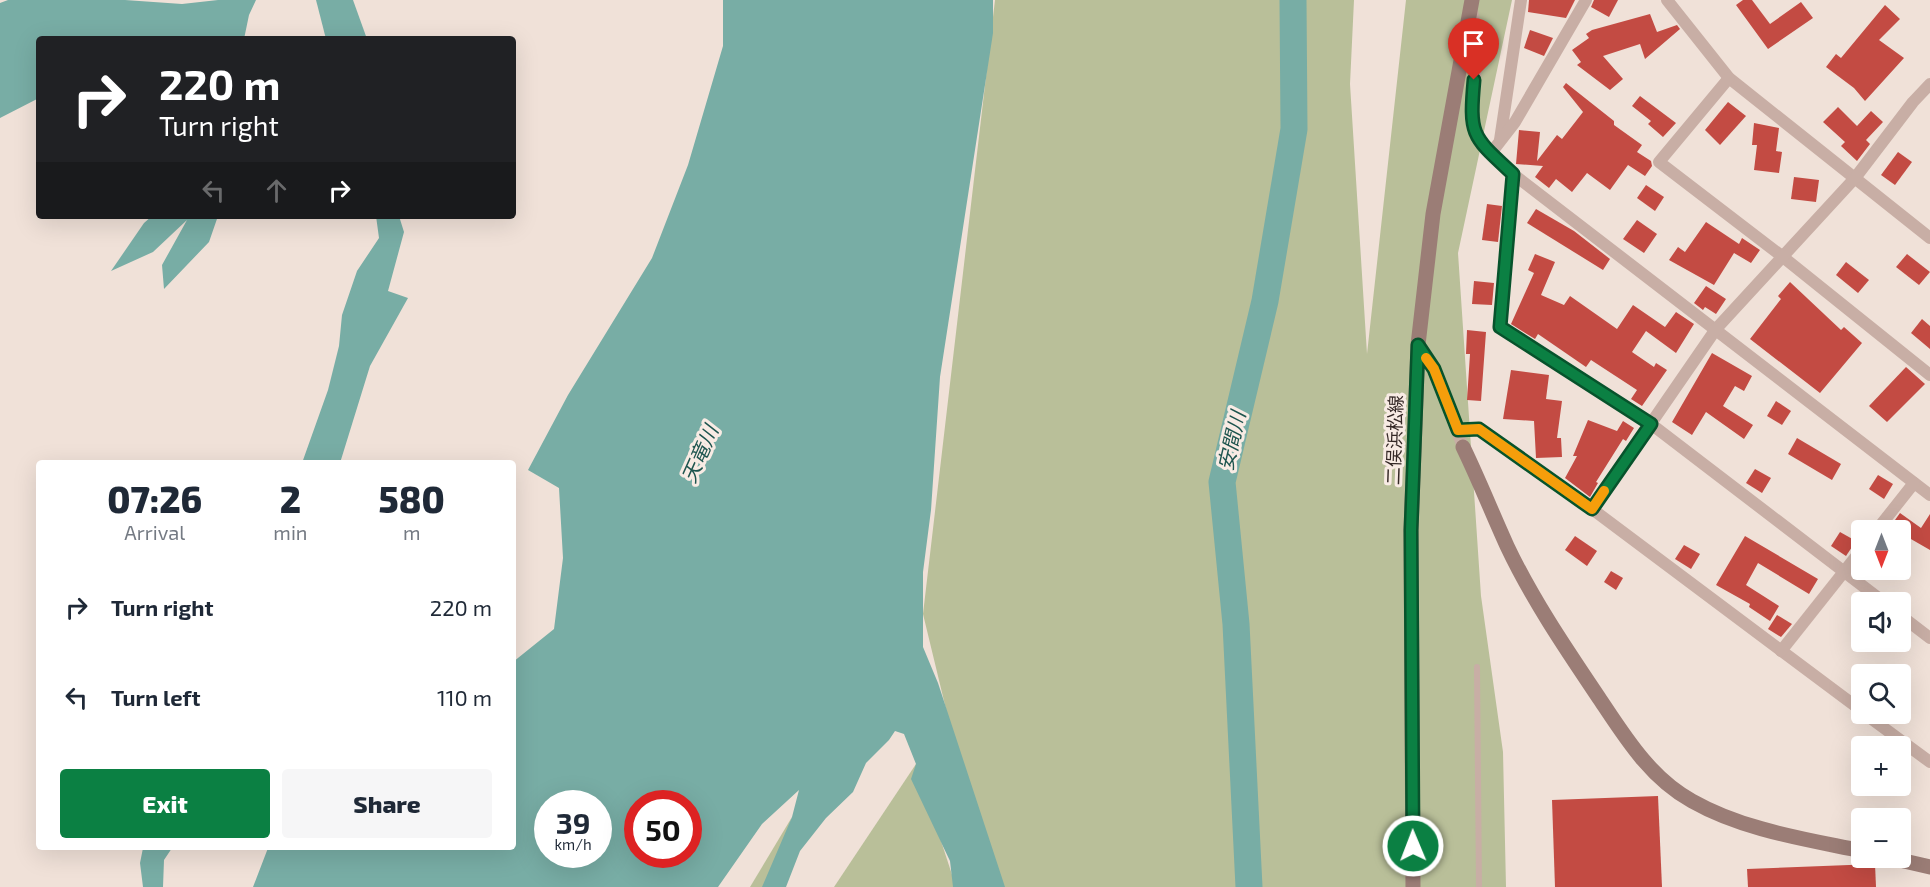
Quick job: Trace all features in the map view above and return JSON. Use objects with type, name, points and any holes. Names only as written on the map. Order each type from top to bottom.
[{"type":"main road","name":"二俣浜松線","points":[[1413,887],[1411,530],[1418,345],[1433,214],[1472,4]]},
{"type":"main road","points":[[1463,447],[1508,547],[1533,594],[1629,742],[1651,769],[1691,801],[1729,819],[1851,848]]},
{"type":"main road","points":[[1911,863],[1930,867]]},
{"type":"street","points":[[1500,142],[1521,0]]},
{"type":"street","points":[[1491,153],[1515,122],[1586,0]]},
{"type":"street","points":[[1666,0],[1729,78],[1930,238]]},
{"type":"street","points":[[1472,4],[1478,33],[1472,125],[1483,146],[1513,174],[1930,495]]},
{"type":"street","points":[[1729,78],[1659,162],[1783,257],[1930,375]]},
{"type":"street","points":[[1592,509],[1716,329],[1855,178],[1913,102],[1930,84]]},
{"type":"street","points":[[1513,174],[1500,327],[1651,424],[1871,592]]},
{"type":"street","points":[[1418,345],[1434,369],[1463,447]]},
{"type":"street","points":[[1458,430],[1479,429],[1592,509],[1851,703]]},
{"type":"street","points":[[1885,520],[1914,483]]},
{"type":"street","points":[[1781,651],[1851,562]]},
{"type":"street","points":[[1911,623],[1930,638]]},
{"type":"street","points":[[1879,724],[1930,762]]},
{"type":"lane","points":[[1477,668],[1479,887]]},
{"type":"green space","points":[[995,0],[1354,0],[1350,84],[1367,354],[1406,0],[1512,0],[1458,253],[1481,596],[1503,752],[1506,887],[989,887],[923,614]]},
{"type":"green space","points":[[916,764],[956,887],[834,887]]},
{"type":"green space","points":[[792,817],[767,887],[750,887]]},
{"type":"water","points":[[8,0],[125,0],[182,4],[218,0],[256,0],[249,15],[245,36],[36,36],[36,100],[0,118],[0,3]]},
{"type":"water","points":[[316,0],[353,0],[366,36],[325,36]]},
{"type":"water","name":"天竜川","points":[[723,0],[993,0],[993,33],[940,377],[931,510],[923,572],[923,647],[938,683],[1005,887],[953,887],[950,861],[911,779],[916,764],[904,734],[895,731],[866,763],[853,792],[826,818],[800,851],[786,887],[762,887],[792,817],[799,790],[762,824],[718,887],[253,887],[267,850],[516,850],[516,660],[554,629],[563,558],[559,488],[528,470],[568,395],[652,258],[688,165],[723,46]]},
{"type":"water","points":[[149,219],[217,219],[209,242],[164,289],[162,265],[187,220],[153,252],[111,271]]},
{"type":"water","points":[[376,219],[400,219],[404,232],[388,291],[408,298],[370,366],[341,460],[303,460],[328,390],[339,346],[342,315],[357,271],[379,238]]},
{"type":"water","points":[[143,850],[171,850],[164,860],[163,887],[143,887],[140,863]]},
{"type":"building","points":[[1529,0],[1575,0],[1566,18],[1528,12]]},
{"type":"building","points":[[1594,0],[1618,0],[1609,17],[1591,7]]},
{"type":"building","points":[[1743,0],[1752,0],[1770,24],[1801,2],[1813,18],[1768,49],[1736,5]]},
{"type":"building","points":[[1885,5],[1900,19],[1879,40],[1904,58],[1865,101],[1854,88],[1826,67],[1836,54],[1841,58]]},
{"type":"building","points":[[1650,14],[1657,32],[1677,25],[1680,29],[1645,59],[1640,44],[1603,56],[1623,79],[1610,90],[1577,65],[1581,62],[1572,50],[1589,38],[1586,34],[1592,30]]},
{"type":"building","points":[[1530,30],[1553,38],[1544,56],[1524,48]]},
{"type":"building","points":[[1566,83],[1614,121],[1614,125],[1642,145],[1637,152],[1651,161],[1652,166],[1645,176],[1628,165],[1610,190],[1587,173],[1572,192],[1556,179],[1549,188],[1535,177],[1543,166],[1516,164],[1519,130],[1540,132],[1537,161],[1557,135],[1562,139],[1583,112],[1563,87]]},
{"type":"building","points":[[1640,96],[1676,123],[1663,137],[1648,124],[1651,121],[1632,106]]},
{"type":"building","points":[[1728,102],[1746,116],[1720,145],[1705,130]]},
{"type":"building","points":[[1838,107],[1857,126],[1871,111],[1883,122],[1866,140],[1870,144],[1857,161],[1841,146],[1845,142],[1823,122]]},
{"type":"building","points":[[1754,123],[1779,128],[1776,151],[1782,152],[1779,173],[1754,170],[1757,145],[1752,145]]},
{"type":"building","points":[[1898,152],[1912,162],[1895,185],[1881,175]]},
{"type":"building","points":[[1794,177],[1819,180],[1816,202],[1791,199]]},
{"type":"building","points":[[1646,185],[1664,197],[1655,211],[1637,198]]},
{"type":"building","points":[[1487,204],[1502,206],[1498,242],[1482,240]]},
{"type":"building","points":[[1536,209],[1574,231],[1610,259],[1603,270],[1527,223]]},
{"type":"building","points":[[1637,220],[1657,234],[1644,253],[1623,239]]},
{"type":"building","points":[[1706,222],[1739,244],[1742,238],[1760,250],[1751,263],[1734,253],[1714,285],[1669,260],[1678,247],[1685,252]]},
{"type":"building","points":[[1535,254],[1555,262],[1541,295],[1564,305],[1570,296],[1617,329],[1633,305],[1665,327],[1676,312],[1694,324],[1676,353],[1646,331],[1632,352],[1654,367],[1656,363],[1667,370],[1642,406],[1631,399],[1637,390],[1591,360],[1586,367],[1538,334],[1535,339],[1511,324],[1534,273],[1528,270]]},
{"type":"building","points":[[1907,254],[1930,272],[1919,285],[1896,267]]},
{"type":"building","points":[[1846,262],[1869,280],[1858,293],[1836,275]]},
{"type":"building","points":[[1474,281],[1494,283],[1492,305],[1472,304]]},
{"type":"building","points":[[1790,282],[1841,330],[1844,327],[1862,343],[1820,393],[1750,339],[1781,299],[1778,296]]},
{"type":"building","points":[[1706,286],[1726,299],[1716,314],[1705,307],[1703,310],[1694,303]]},
{"type":"building","points":[[1922,319],[1930,326],[1930,349],[1911,333]]},
{"type":"building","points":[[1467,330],[1486,332],[1481,401],[1467,400],[1470,354],[1466,354]]},
{"type":"building","points":[[1712,353],[1752,376],[1744,391],[1735,386],[1723,406],[1753,425],[1744,439],[1706,412],[1692,435],[1672,422]]},
{"type":"building","points":[[1906,367],[1925,384],[1887,422],[1869,406]]},
{"type":"building","points":[[1511,370],[1549,375],[1546,399],[1562,401],[1557,438],[1561,438],[1562,457],[1536,458],[1534,421],[1503,419]]},
{"type":"building","points":[[1776,401],[1791,411],[1782,425],[1767,416]]},
{"type":"building","points":[[1588,420],[1617,431],[1623,421],[1634,428],[1626,441],[1623,439],[1596,482],[1598,483],[1590,497],[1565,478],[1577,456],[1573,456]]},
{"type":"building","points":[[1797,438],[1841,464],[1832,480],[1788,454]]},
{"type":"building","points":[[1755,469],[1771,478],[1762,493],[1746,483]]},
{"type":"building","points":[[1878,475],[1893,484],[1884,499],[1869,489]]},
{"type":"building","points":[[1900,513],[1910,520],[1895,520]]},
{"type":"building","points":[[1930,514],[1930,550],[1911,539],[1911,521],[1921,528]]},
{"type":"building","points":[[1840,532],[1851,538],[1851,548],[1846,556],[1831,546]]},
{"type":"building","points":[[1575,536],[1597,551],[1587,566],[1565,550]]},
{"type":"building","points":[[1745,536],[1818,579],[1809,594],[1758,563],[1746,585],[1779,606],[1770,621],[1749,607],[1750,604],[1716,585]]},
{"type":"building","points":[[1684,545],[1700,554],[1691,569],[1675,559]]},
{"type":"building","points":[[1611,571],[1623,578],[1616,590],[1604,582]]},
{"type":"building","points":[[1777,615],[1792,624],[1781,637],[1768,629]]},
{"type":"building","points":[[1658,796],[1662,887],[1555,887],[1552,800]]},
{"type":"building","points":[[1851,865],[1851,868],[1875,868],[1876,887],[1748,887],[1747,869]]},
{"type":"waterway","name":"安間川","points":[[1249,887],[1236,624],[1222,482],[1265,301],[1294,129],[1293,0]]},
{"type":"slow traffic","points":[[1426,358],[1434,369],[1458,430],[1479,429],[1592,509],[1604,491]]},
{"type":"route","points":[[1413,846],[1411,530],[1418,345],[1434,369],[1458,430],[1479,429],[1592,509],[1651,424],[1500,327],[1513,174],[1483,146],[1472,125],[1474,80]]}]
